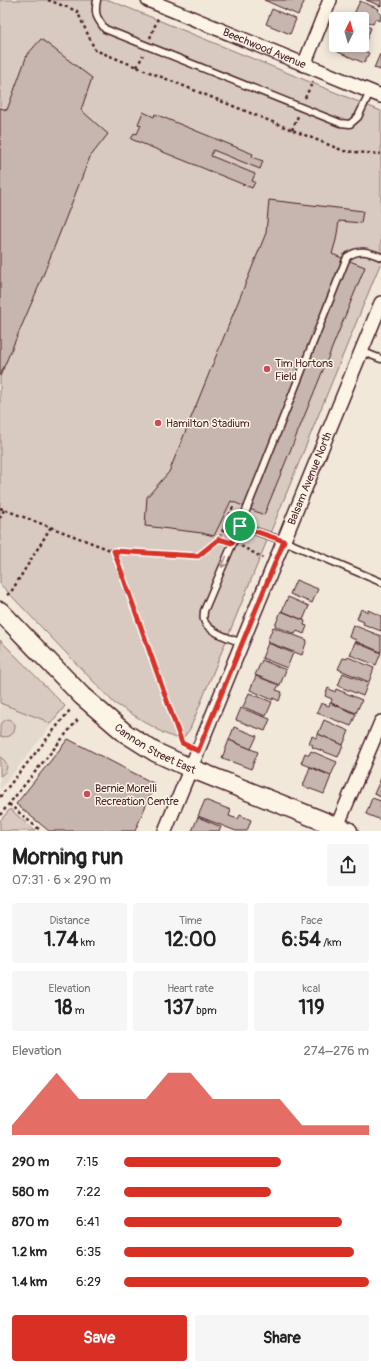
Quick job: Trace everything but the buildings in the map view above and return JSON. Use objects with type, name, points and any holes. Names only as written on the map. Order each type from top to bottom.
[{"type":"main road","name":"Cannon Street East","points":[[0,611],[82,696],[125,734],[155,752],[190,768],[340,830]]},
{"type":"street","points":[[304,65],[330,0]]},
{"type":"street","name":"Beechwood Avenue","points":[[151,1],[375,94]]},
{"type":"street","name":"Balsam Avenue North","points":[[165,831],[381,303]]},
{"type":"street","points":[[340,830],[381,722]]},
{"type":"lane","points":[[97,0],[95,12],[97,18],[105,29],[340,123],[350,124],[358,117],[375,94]]},
{"type":"lane","points":[[242,643],[215,632],[207,627],[203,620],[204,610],[240,526],[347,257],[353,253],[363,251],[381,257]]},
{"type":"lane","points":[[362,351],[381,359]]},
{"type":"lane","points":[[240,526],[284,541],[381,582]]},
{"type":"path","points":[[48,0],[77,12],[96,50],[344,151],[381,154]]},
{"type":"path","points":[[0,518],[2,509],[114,551],[198,556],[219,539],[234,507]]},
{"type":"path","points":[[7,594],[11,592],[51,527]]},
{"type":"path","points":[[219,539],[255,552],[261,557],[275,564]]},
{"type":"path","points":[[114,551],[182,743],[198,751]]},
{"type":"path","points":[[0,797],[70,710]]},
{"type":"path","points":[[0,815],[79,718]]},
{"type":"path","points":[[9,804],[41,831]]},
{"type":"shaded area","name":"Hamilton Stadium","points":[[0,0],[109,0],[381,111],[381,262],[190,729],[183,738],[175,738],[163,733],[114,703],[0,584]]},
{"type":"shaded area","points":[[0,640],[65,706],[50,724],[44,720],[0,703]]},
{"type":"shaded area","points":[[0,641],[65,708],[0,790]]},
{"type":"shaded area","points":[[9,719],[15,724],[13,733],[6,737],[0,736],[0,725],[5,720]]},
{"type":"shaded area","points":[[0,757],[5,761],[7,766],[5,772],[0,776]]},
{"type":"shaded area","points":[[10,809],[35,831],[0,831],[0,821]]},
{"type":"place","name":"Tim Hortons Field","points":[[267,369]]},
{"type":"place","name":"Hamilton Stadium","points":[[158,423]]},
{"type":"place","name":"Bernie Morelli Recreation Centre","points":[[87,794]]},
{"type":"route","points":[[240,526],[284,541],[198,751],[182,743],[114,551],[198,556],[219,539],[232,543],[240,526]]}]
